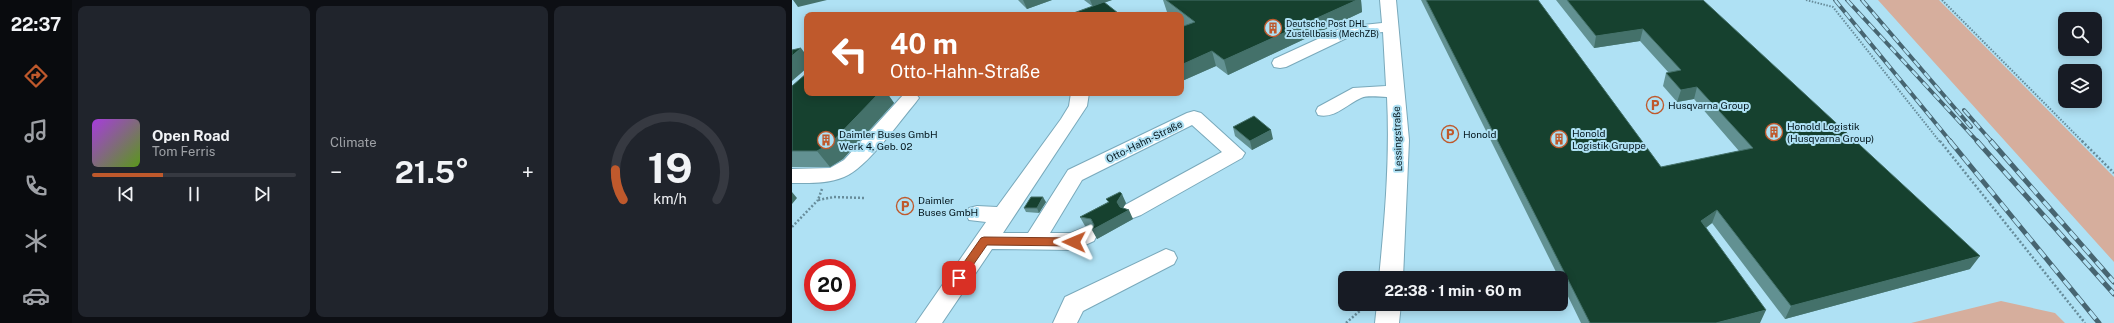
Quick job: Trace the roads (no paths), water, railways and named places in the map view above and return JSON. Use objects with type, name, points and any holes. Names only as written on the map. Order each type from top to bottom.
[{"type":"street","name":"Lessingstraße","points":[[1388,0],[1399,140],[1398,182],[1392,271]]},
{"type":"street","points":[[1280,63],[1350,30],[1390,27]]},
{"type":"street","points":[[1325,111],[1359,92],[1396,91]]},
{"type":"street","points":[[928,323],[943,290],[984,241],[1069,121],[1078,106],[1080,96]]},
{"type":"street","points":[[792,176],[827,176],[840,172],[851,165],[910,98]]},
{"type":"street","name":"Otto-Hahn-Straße","points":[[1034,241],[1075,175],[1194,117],[1235,153],[1133,210]]},
{"type":"street","points":[[977,214],[1002,215]]},
{"type":"street","points":[[984,241],[1074,242],[1086,236]]},
{"type":"street","points":[[1065,323],[1074,304],[1166,258]]},
{"type":"street","points":[[1387,323],[1388,311]]},
{"type":"railway","points":[[1835,0],[1951,142]]},
{"type":"railway","points":[[1847,0],[1978,142]]},
{"type":"railway","points":[[1862,0],[1971,127]]},
{"type":"railway","points":[[1964,110],[1992,142]]},
{"type":"railway","points":[[1950,141],[2099,323]]},
{"type":"railway","points":[[1977,141],[2114,294]]},
{"type":"railway","points":[[1991,141],[2114,282]]},
{"type":"place","name":"Deutsche Post DHL Zustellbasis (MechZB)","points":[[1273,28]]},
{"type":"place","name":"Husqvarna Group","points":[[1655,105]]},
{"type":"place","name":"Honold Logistik (Husqvarna Group)","points":[[1774,132]]},
{"type":"place","name":"Honold","points":[[1450,134]]},
{"type":"place","name":"Honold Logistik Gruppe","points":[[1559,139]]},
{"type":"place","name":"Daimler Buses GmbH Werk 4, Geb. 02","points":[[826,140]]},
{"type":"place","name":"Daimler Buses GmbH","points":[[905,206]]}]
